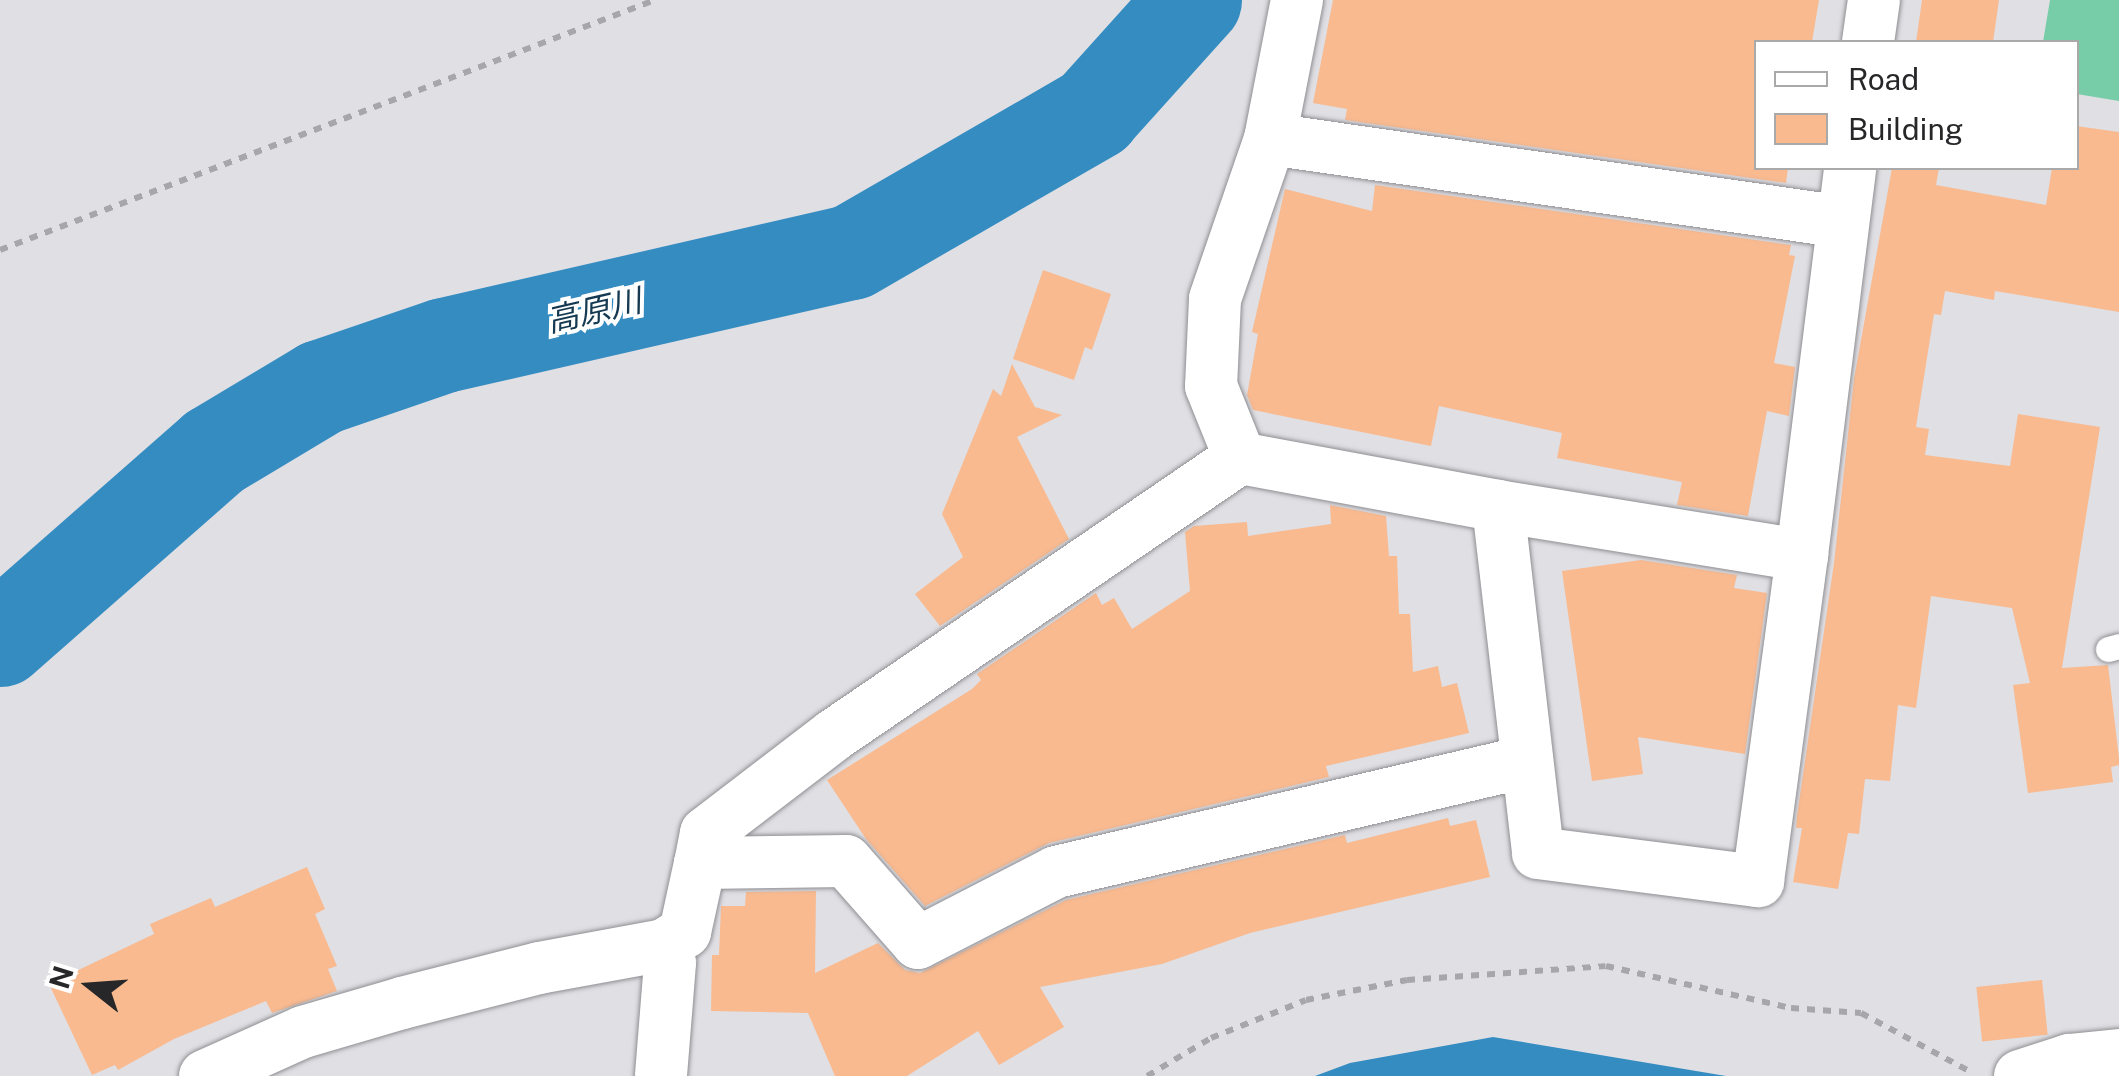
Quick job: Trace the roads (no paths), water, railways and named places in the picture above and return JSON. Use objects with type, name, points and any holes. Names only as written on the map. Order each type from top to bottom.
[{"type":"street","points":[[1240,458],[1211,386],[1215,299],[1270,139],[1297,0]]},
{"type":"street","points":[[1868,40],[1874,0]]},
{"type":"street","points":[[1270,139],[1843,222]]},
{"type":"street","points":[[1498,506],[1524,762],[1538,853],[1758,881],[1850,170]]},
{"type":"street","points":[[205,1076],[303,1032],[539,968],[664,945],[686,932],[706,833],[834,734],[1240,458],[1498,506],[1802,555]]},
{"type":"street","points":[[700,863],[846,861],[918,943],[1056,872],[1524,762]]},
{"type":"street","points":[[661,1076],[670,963],[664,945]]},
{"type":"street","points":[[2020,1076],[2069,1060],[2119,1055]]},
{"type":"water","points":[[1493,1037],[1726,1076],[1315,1076],[1350,1063]]},
{"type":"waterway","name":"高原川","points":[[0,639],[214,451],[321,387],[444,345],[851,252],[1093,112],[1194,0]]}]
